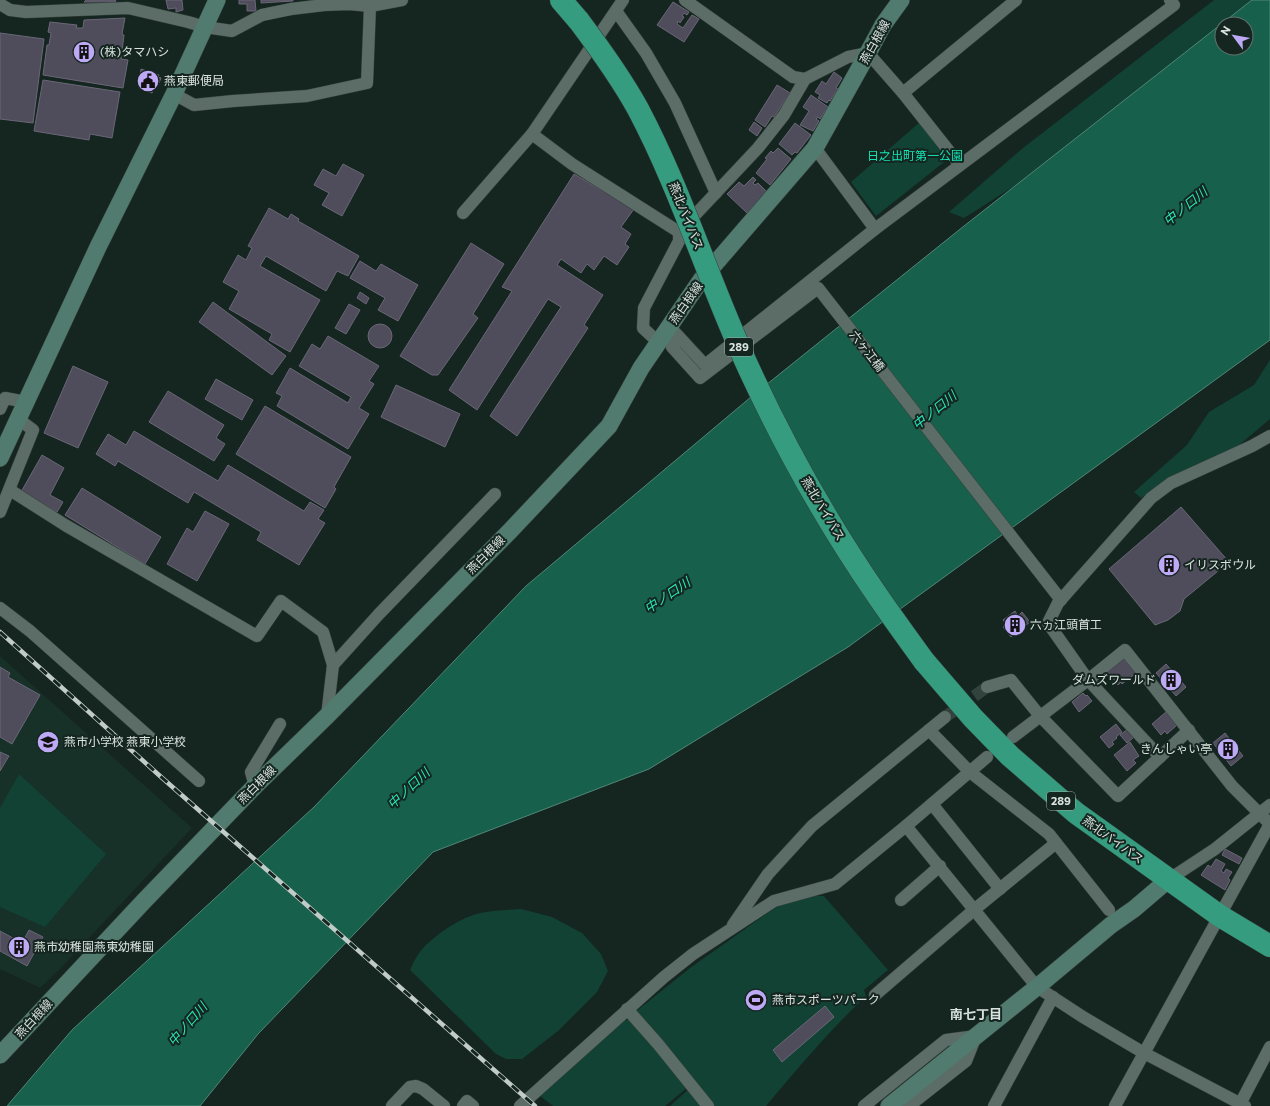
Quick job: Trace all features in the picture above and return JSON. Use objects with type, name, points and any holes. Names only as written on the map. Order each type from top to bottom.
[{"type":"highway","name":"燕北バイパス","points":[[561,0],[579,20],[612,64],[638,109],[666,168],[749,369],[798,467],[877,596],[924,661],[973,718],[1010,756],[1076,813],[1220,916]]},
{"type":"highway","name":"289","points":[[1220,916],[1270,946]]},
{"type":"main road","points":[[0,458],[101,240],[174,94],[217,0]]},
{"type":"main road","name":"燕白根線","points":[[0,1055],[144,901],[255,786],[328,716],[510,531],[609,426],[641,368],[658,342],[674,332],[701,280],[815,148],[883,25],[901,0]]},
{"type":"main road","points":[[889,1106],[1168,880]]},
{"type":"street","points":[[0,4],[10,10],[26,12],[128,8],[205,27],[232,31],[262,15],[291,9],[324,3],[370,6],[402,0]]},
{"type":"street","points":[[463,213],[532,134],[623,0]]},
{"type":"street","points":[[685,0],[793,78],[805,80]]},
{"type":"street","points":[[903,93],[1016,0]]},
{"type":"street","points":[[674,332],[705,364],[875,229],[1175,2]]},
{"type":"street","points":[[174,94],[194,105],[234,100],[307,96],[367,83],[370,6]]},
{"type":"street","points":[[616,11],[646,53],[675,103],[716,193]]},
{"type":"street","points":[[658,342],[643,328],[644,308],[679,241],[679,232],[758,148],[779,120],[805,80],[848,57],[868,53],[903,93],[960,165]]},
{"type":"street","points":[[532,134],[572,164],[679,232]]},
{"type":"street","points":[[815,148],[875,229]]},
{"type":"street","name":"六ヶ江橋","points":[[674,332],[672,347],[700,378],[818,288],[1061,600]]},
{"type":"street","points":[[2,399],[26,402]]},
{"type":"street","points":[[0,512],[33,430],[18,418]]},
{"type":"street","points":[[1242,451],[1270,429]]},
{"type":"street","points":[[1160,757],[1088,680],[1048,623],[1058,603],[1151,498],[1171,483],[1242,451],[1270,436]]},
{"type":"street","points":[[10,490],[65,525],[257,636],[281,601],[323,632],[333,665],[328,716]]},
{"type":"street","points":[[333,665],[379,614],[495,494]]},
{"type":"street","points":[[0,608],[36,636],[199,781]]},
{"type":"street","points":[[1013,737],[1125,650],[1232,786],[1270,824],[1144,1052],[1116,1106]]},
{"type":"street","points":[[987,688],[1011,680],[1040,716],[1118,796],[1189,730]]},
{"type":"street","points":[[728,930],[768,874],[812,826],[945,717]]},
{"type":"street","points":[[255,786],[251,772],[280,724]]},
{"type":"street","points":[[929,730],[970,772],[1049,834],[1109,910]]},
{"type":"street","points":[[520,1106],[627,1009],[693,954],[774,901],[835,884],[987,757]]},
{"type":"street","points":[[932,804],[1000,889]]},
{"type":"street","points":[[1168,880],[1215,849],[1270,805]]},
{"type":"street","points":[[906,826],[1037,987],[1083,1017],[1241,1105],[1270,1047]]},
{"type":"street","points":[[874,995],[974,909],[1056,843]]},
{"type":"street","points":[[901,900],[940,866]]},
{"type":"street","points":[[994,1106],[1053,997]]},
{"type":"street","points":[[627,1009],[658,1044],[708,1106]]},
{"type":"street","points":[[864,1106],[946,1040],[976,1036],[966,1061],[909,1106]]},
{"type":"street","points":[[392,1106],[410,1087],[416,1086],[423,1089],[444,1106]]},
{"type":"street","points":[[463,1106],[467,1101],[473,1106]]},
{"type":"shaded area","name":"燕市小学校 燕東小学校","points":[[0,656],[192,828],[63,966],[40,988],[0,969]]},
{"type":"green space","points":[[1214,0],[1266,0],[1237,16],[1214,16],[1214,31],[1060,157],[964,218],[949,212],[1023,148]]},
{"type":"green space","name":"日之出町第一公園","points":[[920,122],[948,159],[876,216],[851,182]]},
{"type":"green space","points":[[1270,360],[1270,419],[1238,446],[1168,479],[1141,498],[1134,492],[1187,445],[1209,412],[1254,385]]},
{"type":"green space","points":[[19,774],[106,854],[45,927],[0,907],[0,808]]},
{"type":"green space","name":"燕市スポーツパーク","points":[[810,896],[824,896],[888,970],[864,990],[866,996],[802,1063],[766,1106],[714,1106],[634,1013],[690,968],[769,912],[784,903]]},
{"type":"green space","points":[[521,909],[552,917],[582,933],[601,954],[608,971],[597,992],[558,1031],[522,1059],[506,1059],[496,1054],[410,970],[416,957],[425,946],[443,931],[465,918],[480,913]]},
{"type":"green space","points":[[622,1020],[629,1020],[688,1087],[665,1106],[553,1106],[539,1095]]},
{"type":"green space","points":[[690,1088],[704,1106],[670,1106]]},
{"type":"water","name":"中ノ口川","points":[[1252,0],[1270,0],[1270,340],[848,647],[649,769],[433,852],[258,1034],[200,1106],[7,1106],[72,1030],[314,807],[526,586],[751,397],[964,226],[1214,30],[1214,56],[1254,56],[1254,16],[1232,16]]},
{"type":"building","points":[[86,0],[116,0],[115,2],[84,2]]},
{"type":"building","points":[[166,0],[182,0],[183,10],[176,12],[176,8],[168,9]]},
{"type":"building","points":[[239,0],[255,0],[256,11],[247,11],[247,4],[239,4]]},
{"type":"building","points":[[261,0],[293,0],[293,1],[261,3]]},
{"type":"building","points":[[673,2],[689,12],[687,15],[684,13],[682,16],[684,17],[680,23],[678,21],[677,24],[683,28],[692,15],[699,19],[684,42],[657,25]]},
{"type":"building","name":"(株)タマハシ","points":[[125,18],[122,34],[124,35],[121,59],[128,60],[123,88],[43,75],[47,45],[49,45],[51,33],[48,32],[50,22],[77,25],[76,28],[83,28],[84,20]]},
{"type":"building","points":[[0,33],[44,39],[33,123],[0,119]]},
{"type":"building","points":[[141,69],[159,75],[158,77],[161,78],[159,83],[156,83],[152,93],[139,88]]},
{"type":"building","points":[[834,72],[842,78],[836,88],[838,89],[827,103],[818,98],[820,95],[815,92],[822,81],[826,84]]},
{"type":"building","points":[[43,80],[120,92],[112,138],[90,134],[89,140],[34,131]]},
{"type":"building","points":[[777,85],[790,93],[774,117],[772,116],[765,127],[755,120]]},
{"type":"building","points":[[811,95],[828,107],[820,119],[818,117],[816,119],[819,121],[813,131],[800,125],[809,111],[803,107]]},
{"type":"building","points":[[754,122],[762,128],[757,136],[749,130]]},
{"type":"building","points":[[795,123],[811,135],[797,153],[795,152],[792,155],[779,144]]},
{"type":"building","points":[[778,148],[791,159],[770,185],[756,173],[767,159],[765,158],[771,151],[773,153]]},
{"type":"building","points":[[343,164],[364,175],[342,216],[322,205],[329,193],[314,185],[323,169],[336,176]]},
{"type":"building","points":[[574,174],[634,209],[621,227],[631,234],[625,244],[629,247],[617,265],[604,256],[594,270],[587,264],[581,273],[561,259],[557,265],[603,295],[584,325],[588,328],[517,436],[490,416],[561,307],[548,299],[477,410],[449,390],[512,291],[502,287]]},
{"type":"building","points":[[753,177],[756,180],[753,183],[755,185],[758,183],[767,192],[747,213],[727,194],[739,182],[744,186]]},
{"type":"building","points":[[269,208],[288,219],[291,214],[299,219],[298,221],[359,256],[348,276],[337,271],[326,291],[266,256],[260,266],[320,300],[290,352],[269,340],[272,334],[229,309],[239,291],[223,282],[238,255],[246,260],[252,248],[248,246]]},
{"type":"building","points":[[471,243],[504,264],[473,314],[478,318],[438,375],[432,375],[400,356]]},
{"type":"building","points":[[360,261],[376,271],[381,264],[418,285],[398,321],[378,310],[385,298],[350,278]]},
{"type":"building","points":[[360,292],[369,298],[366,304],[357,298]]},
{"type":"building","points":[[213,302],[286,356],[272,375],[199,322]]},
{"type":"building","points":[[349,304],[360,310],[346,334],[335,328]]},
{"type":"building","points":[[380,324],[389,327],[392,336],[389,345],[380,348],[371,345],[368,336],[371,327]]},
{"type":"building","points":[[328,336],[379,366],[369,381],[374,384],[359,408],[369,414],[348,449],[277,406],[282,396],[276,393],[290,368],[348,403],[351,397],[299,366],[312,344],[320,349]]},
{"type":"building","points":[[73,366],[108,382],[78,448],[44,433]]},
{"type":"building","points":[[216,379],[253,400],[242,420],[205,399]]},
{"type":"building","points":[[396,385],[460,414],[445,447],[381,417]]},
{"type":"building","points":[[168,391],[224,425],[216,438],[225,444],[214,461],[149,422]]},
{"type":"building","points":[[265,406],[351,457],[334,487],[336,489],[325,508],[236,454]]},
{"type":"building","points":[[134,431],[218,481],[228,465],[304,511],[310,502],[324,510],[318,519],[325,523],[299,565],[257,540],[261,532],[194,492],[188,503],[118,461],[115,466],[96,454],[108,434],[126,445]]},
{"type":"building","points":[[42,455],[64,468],[50,495],[63,502],[57,512],[21,492]]},
{"type":"building","points":[[82,488],[161,537],[145,564],[65,515]]},
{"type":"building","name":"イリスボウル","points":[[1181,507],[1229,562],[1184,599],[1180,611],[1168,620],[1155,625],[1109,569]]},
{"type":"building","points":[[205,511],[229,524],[197,581],[167,564],[187,528],[193,532]]},
{"type":"building","name":"六ヵ江頭首工","points":[[1015,611],[1018,616],[1022,612],[1030,622],[1011,637],[1003,627],[1006,624],[1003,620]]},
{"type":"building","points":[[1123,658],[1136,673],[1122,684],[1121,682],[1118,685],[1110,674],[1107,677],[1104,673]]},
{"type":"building","name":"ダムズワールド","points":[[1166,664],[1186,687],[1176,696],[1156,673]]},
{"type":"building","points":[[0,667],[10,673],[8,677],[40,695],[12,744],[0,737]]},
{"type":"building","points":[[1083,693],[1092,701],[1079,712],[1072,702]]},
{"type":"building","points":[[1166,712],[1177,725],[1167,734],[1165,731],[1161,735],[1152,724]]},
{"type":"building","points":[[1116,724],[1122,732],[1116,737],[1117,738],[1112,742],[1114,744],[1109,748],[1100,737]]},
{"type":"building","points":[[1128,729],[1134,737],[1127,743],[1120,735]]},
{"type":"building","name":"きんしゃい亭","points":[[1225,733],[1243,756],[1231,766],[1213,743]]},
{"type":"building","points":[[1130,742],[1139,756],[1133,760],[1136,763],[1127,771],[1114,755]]},
{"type":"building","points":[[0,752],[9,756],[0,771]]},
{"type":"building","points":[[1225,849],[1242,858],[1239,864],[1222,855]]},
{"type":"building","points":[[1216,859],[1225,864],[1221,871],[1224,873],[1226,869],[1232,872],[1228,878],[1230,880],[1225,890],[1201,875],[1208,865],[1211,867]]},
{"type":"building","name":"燕市幼稚園燕東幼稚園","points":[[29,930],[43,937],[27,966],[0,951],[0,931],[22,943]]},
{"type":"building","points":[[825,1006],[834,1017],[782,1062],[773,1050]]},
{"type":"tunnel","points":[[945,717],[987,687]]},
{"type":"railway","points":[[0,632],[160,776],[535,1106]]},
{"type":"place","name":"(株)タマハシ","points":[[84,52]]},
{"type":"place","name":"燕東郵便局","points":[[148,81]]},
{"type":"place","name":"イリスボウル","points":[[1169,565]]},
{"type":"place","name":"六ヵ江頭首工","points":[[1015,625]]},
{"type":"place","name":"ダムズワールド","points":[[1171,680]]},
{"type":"place","name":"燕市小学校 燕東小学校","points":[[48,742]]},
{"type":"place","name":"きんしゃい亭","points":[[1228,749]]},
{"type":"place","name":"燕市幼稚園燕東幼稚園","points":[[19,947]]},
{"type":"place","name":"燕市スポーツパーク","points":[[756,1000]]},
{"type":"district","name":"南七丁目","points":[[976,1014]]}]
